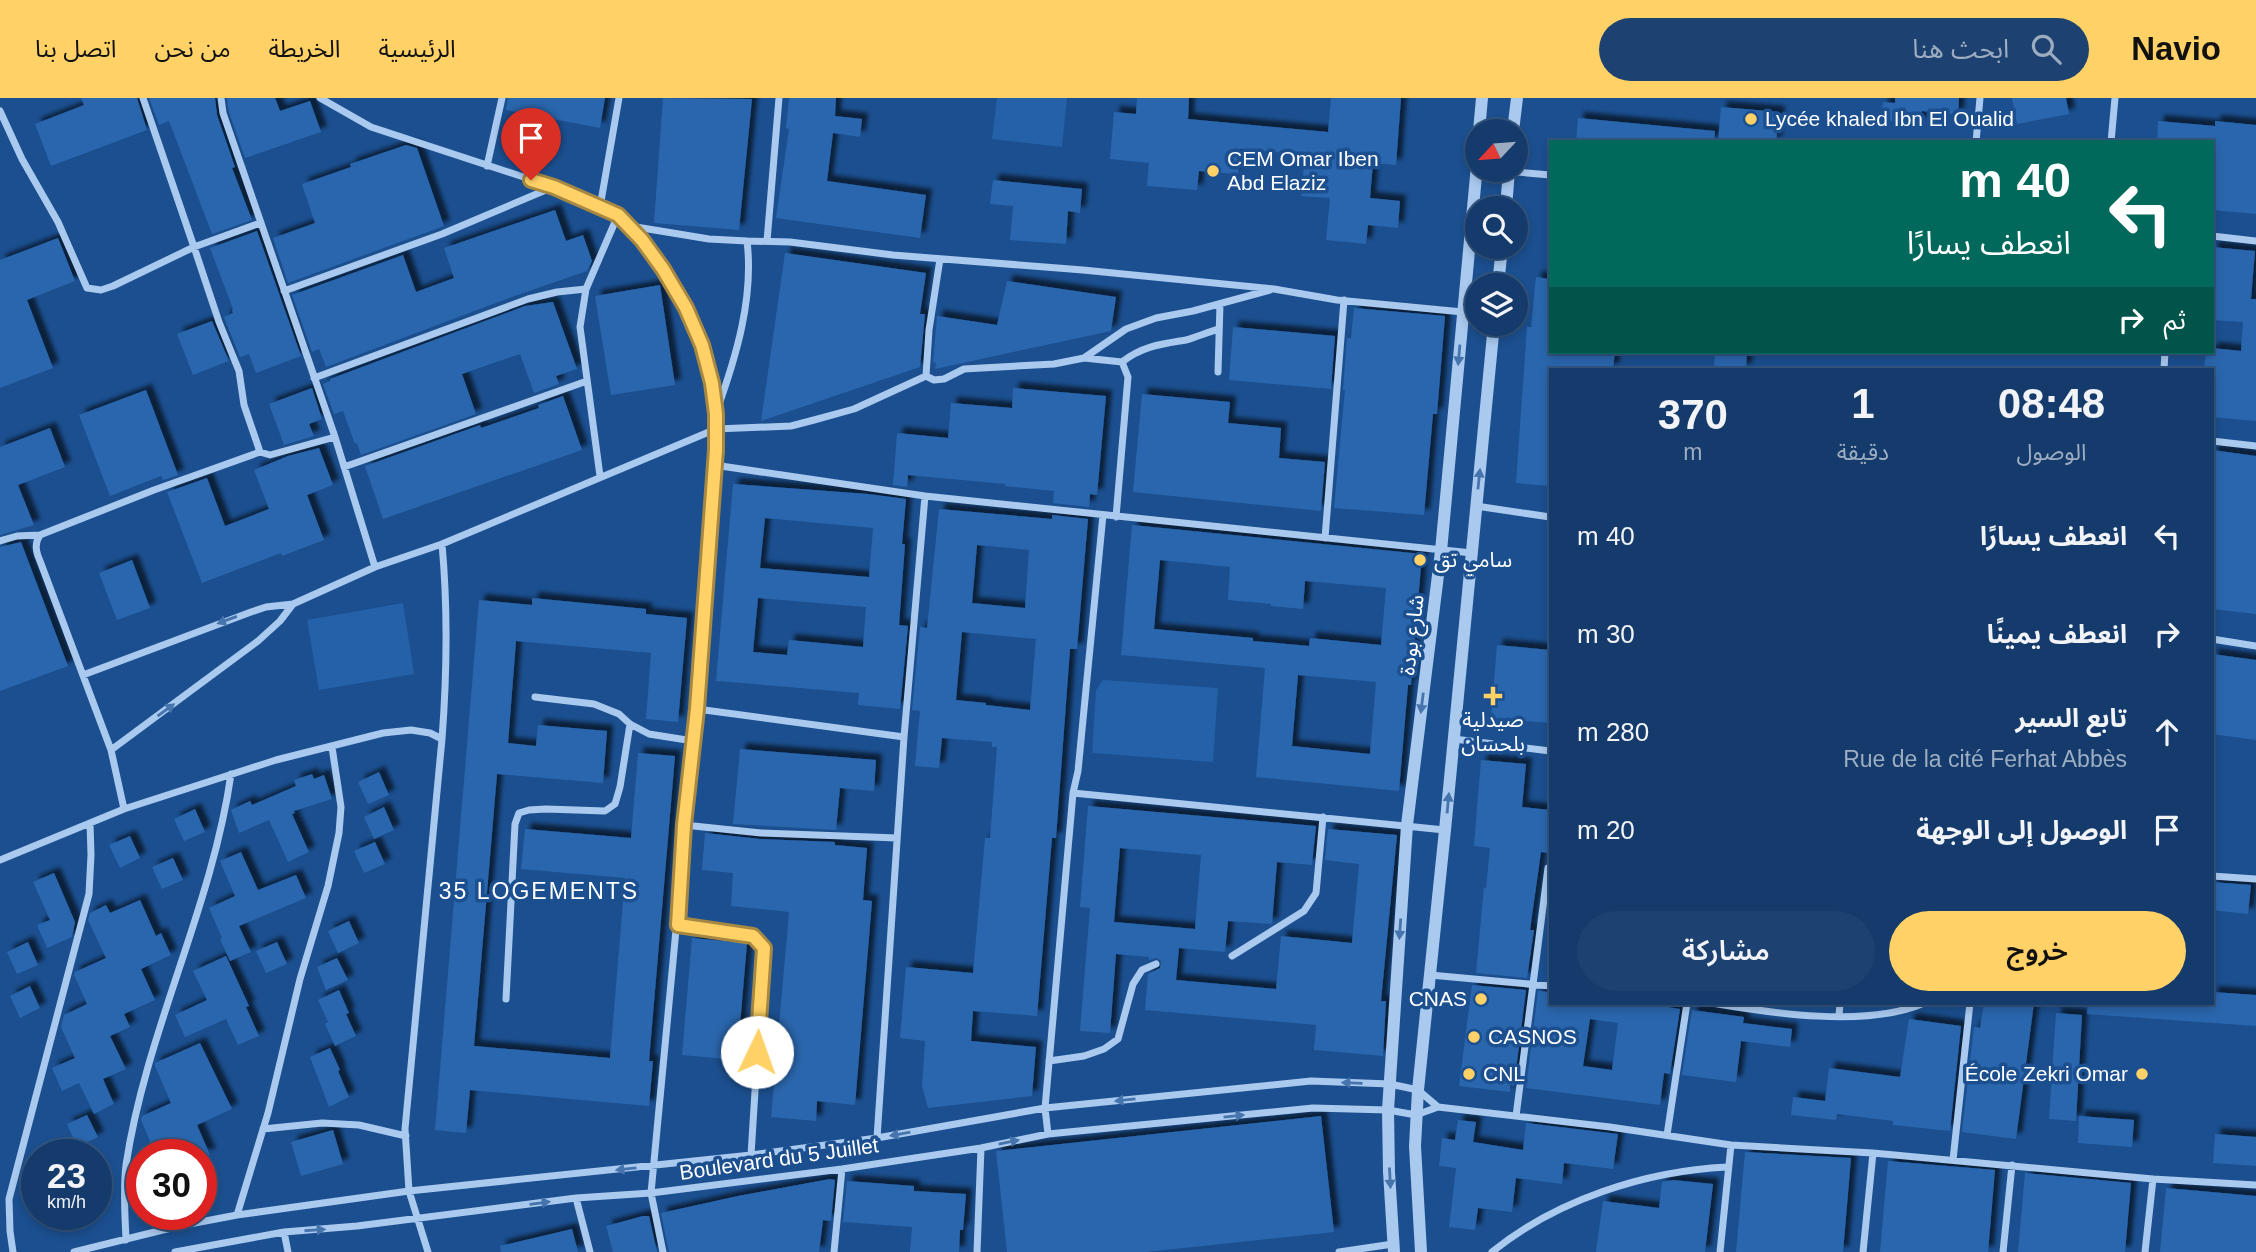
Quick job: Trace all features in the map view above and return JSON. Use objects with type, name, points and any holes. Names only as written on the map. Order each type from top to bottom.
[{"type":"street","points":[[144,98],[219,322],[239,371],[244,405],[260,452]]},
{"type":"street","points":[[221,98],[223,113],[335,437],[375,567]]},
{"type":"street","points":[[320,98],[371,127],[554,187],[618,215],[642,240],[663,269],[686,308],[702,345],[712,383],[716,429],[697,709],[651,1194],[663,1252]]},
{"type":"street","points":[[487,166],[502,98]]},
{"type":"street","points":[[600,207],[619,98]]},
{"type":"street","points":[[767,241],[779,98]]},
{"type":"street","points":[[1480,119],[1482,98]]},
{"type":"street","points":[[1514,119],[1517,98]]},
{"type":"street","points":[[1976,140],[1980,98]]},
{"type":"street","points":[[2110,140],[2115,98]]},
{"type":"street","points":[[0,111],[22,159],[58,222],[87,288],[101,290],[113,286],[194,247],[260,223]]},
{"type":"street","points":[[1528,173],[1549,175]]},
{"type":"street","name":"شارع بودة","points":[[1394,1248],[1388,1110],[1407,825],[1441,551],[1476,182]]},
{"type":"street","points":[[284,291],[442,234],[554,187]]},
{"type":"street","points":[[600,476],[580,327],[586,289],[618,215]]},
{"type":"street","points":[[630,226],[709,239],[767,241],[940,259],[1083,270],[1463,312]]},
{"type":"street","points":[[2214,236],[2256,241]]},
{"type":"street","points":[[716,414],[735,361],[749,268],[747,241]]},
{"type":"street","points":[[926,376],[929,330],[940,259]]},
{"type":"street","points":[[314,378],[528,299],[586,289]]},
{"type":"street","points":[[1084,358],[1125,329],[1156,318],[1274,289]]},
{"type":"street","points":[[1325,538],[1344,300]]},
{"type":"street","points":[[1218,372],[1220,304]]},
{"type":"street","points":[[926,376],[934,380],[944,379],[964,369],[1054,364],[1084,358],[1122,362],[1135,352],[1152,345],[1190,339],[1219,329]]},
{"type":"street","points":[[1420,1252],[1416,1115],[1493,336]]},
{"type":"street","points":[[1116,517],[1128,377],[1122,362]]},
{"type":"street","points":[[83,675],[251,611],[293,604],[375,567],[442,544],[716,429],[791,426],[854,409],[926,376]]},
{"type":"street","points":[[344,467],[587,381]]},
{"type":"street","points":[[0,541],[17,536],[40,535],[154,489],[260,452],[270,455],[335,437]]},
{"type":"street","points":[[2214,441],[2256,446]]},
{"type":"street","points":[[714,466],[926,496],[1472,553]]},
{"type":"street","points":[[877,1138],[904,737],[926,496]]},
{"type":"street","points":[[1476,506],[1549,517]]},
{"type":"street","points":[[1048,1134],[1045,1108],[1049,1061],[1073,793],[1103,515]]},
{"type":"street","points":[[40,535],[36,550],[111,750],[124,809]]},
{"type":"street","points":[[428,1252],[409,1191],[406,1136],[447,660],[447,597],[442,544]]},
{"type":"street","points":[[111,750],[258,641],[280,621],[293,604]]},
{"type":"street","points":[[2214,639],[2256,646]]},
{"type":"street","points":[[535,697],[594,704],[619,714],[630,724],[649,734],[693,741]]},
{"type":"street","points":[[697,709],[904,737]]},
{"type":"street","points":[[506,999],[515,824],[519,813],[546,809],[605,811],[615,804],[630,724]]},
{"type":"street","points":[[0,860],[124,809],[276,760],[383,733],[411,730],[430,733],[442,740]]},
{"type":"street","points":[[1454,739],[1549,751]]},
{"type":"street","points":[[237,1215],[263,1129],[340,832],[341,807],[332,747]]},
{"type":"street","points":[[126,1240],[126,1166],[145,1078],[190,937],[226,808],[231,774]]},
{"type":"street","points":[[1073,793],[1446,830]]},
{"type":"street","points":[[1232,956],[1304,911],[1316,893],[1322,817]]},
{"type":"street","points":[[13,1252],[9,1199],[89,894],[90,823]]},
{"type":"street","points":[[684,825],[761,833],[897,838]]},
{"type":"street","points":[[1516,1116],[1548,868]]},
{"type":"street","points":[[2214,876],[2256,879]]},
{"type":"street","points":[[678,925],[753,936],[764,948],[751,1155]]},
{"type":"street","points":[[1049,1061],[1084,1056],[1104,1049],[1118,1039],[1133,984],[1142,970],[1156,964]]},
{"type":"street","points":[[1430,975],[1549,986]]},
{"type":"street","points":[[1667,1135],[1687,1005]]},
{"type":"street","points":[[1736,1005],[1761,1007],[1789,1015],[1839,1016],[1897,1011],[1915,1005]]},
{"type":"street","points":[[1839,1016],[1840,1005]]},
{"type":"street","points":[[1953,1160],[1970,1005]]},
{"type":"street","points":[[74,1252],[179,1226],[237,1215],[409,1191],[751,1155],[877,1138],[1045,1108],[1311,1081],[1390,1084],[1418,1090],[1438,1107]]},
{"type":"street","points":[[1416,1115],[1438,1107],[1731,1145],[1873,1153],[2153,1179],[2256,1185]]},
{"type":"street","name":"Boulevard du 5 Juillet","points":[[175,1252],[284,1232],[357,1226],[576,1198],[651,1194],[982,1148],[1048,1134],[1313,1108],[1388,1110],[1416,1115]]},
{"type":"street","points":[[263,1129],[322,1123],[359,1125],[406,1136]]},
{"type":"street","points":[[1720,1252],[1731,1145]]},
{"type":"street","points":[[977,1252],[982,1148]]},
{"type":"street","points":[[1863,1252],[1873,1153]]},
{"type":"street","points":[[2003,1252],[2012,1165]]},
{"type":"street","points":[[1492,1252],[1531,1226],[1591,1197],[1679,1171],[1727,1167]]},
{"type":"street","points":[[834,1252],[842,1168]]},
{"type":"street","points":[[2145,1252],[2153,1179]]},
{"type":"street","points":[[576,1198],[590,1252]]},
{"type":"street","points":[[284,1232],[288,1252]]},
{"type":"street","points":[[1339,1252],[1394,1248]]},
{"type":"shaded area","points":[[997,98],[1067,98],[1062,147],[992,139]]},
{"type":"shaded area","points":[[403,603],[414,674],[319,690],[307,620]]},
{"type":"shaded area","points":[[1103,680],[1218,688],[1213,762],[1092,753],[1096,690]]},
{"type":"building","points":[[81,98],[137,98],[147,130],[51,166],[35,124],[84,105]]},
{"type":"building","points":[[149,98],[215,98],[217,115],[235,167],[232,168],[252,220],[212,234],[169,121],[159,125]]},
{"type":"building","points":[[227,98],[275,98],[280,111],[310,101],[321,132],[245,158],[229,112]]},
{"type":"building","points":[[508,98],[605,98],[600,128],[506,110]]},
{"type":"building","points":[[663,98],[752,99],[739,230],[654,223]]},
{"type":"building","points":[[789,98],[836,98],[835,116],[862,119],[860,137],[833,133],[827,181],[926,195],[920,238],[776,218],[789,129],[786,128]]},
{"type":"building","points":[[1137,98],[1189,98],[1188,119],[1328,132],[1331,98],[1401,98],[1396,165],[1373,163],[1370,198],[1400,201],[1398,228],[1368,225],[1366,244],[1326,240],[1330,198],[1301,196],[1305,155],[1240,149],[1238,174],[1199,171],[1197,190],[1147,186],[1149,163],[1110,159],[1114,112],[1136,114]]},
{"type":"building","points":[[1895,98],[1959,98],[1958,115],[1922,111],[1921,123],[1881,120],[1883,102],[1895,103]]},
{"type":"building","points":[[2012,98],[2066,98],[2069,114],[2017,124]]},
{"type":"building","points":[[1721,107],[1779,112],[1776,140],[1718,140]]},
{"type":"building","points":[[1578,118],[1715,131],[1714,140],[1576,140]]},
{"type":"building","points":[[2158,121],[2215,126],[2215,121],[2256,125],[2256,214],[2214,210],[2214,140],[2157,140]]},
{"type":"building","points":[[406,145],[417,148],[444,226],[288,283],[273,238],[315,223],[302,184]]},
{"type":"building","points":[[993,180],[1082,189],[1080,213],[1068,211],[1066,244],[1010,240],[1013,206],[990,204]]},
{"type":"building","points":[[555,210],[566,241],[583,235],[592,261],[587,271],[326,367],[319,349],[312,352],[292,295],[403,255],[416,292],[454,278],[444,248]]},
{"type":"building","points":[[257,231],[301,356],[256,373],[249,354],[240,357],[225,320],[224,317],[233,313],[233,309],[210,248]]},
{"type":"building","points":[[58,238],[75,281],[27,300],[53,368],[0,388],[0,260]]},
{"type":"building","points":[[2214,247],[2255,251],[2251,299],[2256,299],[2256,421],[2214,417],[2214,368],[2204,368],[2206,354],[2214,354],[2214,348],[2241,351],[2243,322],[2214,320]]},
{"type":"building","points":[[785,253],[926,273],[920,314],[925,314],[920,367],[761,421]]},
{"type":"building","points":[[1536,277],[1549,279],[1549,354],[1615,354],[1613,368],[1549,368],[1549,486],[1516,483],[1528,327],[1531,327]]},
{"type":"building","points":[[1007,281],[1116,297],[1111,331],[935,369],[936,362],[933,363],[937,316],[997,325]]},
{"type":"building","points":[[660,285],[675,385],[611,395],[595,296]]},
{"type":"building","points":[[553,302],[577,369],[556,376],[559,384],[534,393],[520,354],[462,374],[476,414],[361,455],[343,411],[334,414],[323,384],[330,379],[525,306]]},
{"type":"building","points":[[1354,308],[1445,316],[1437,414],[1433,414],[1424,515],[1334,508],[1347,338],[1351,338]]},
{"type":"building","points":[[212,321],[229,361],[193,375],[177,334]]},
{"type":"building","points":[[1233,327],[1335,336],[1331,389],[1229,380]]},
{"type":"building","points":[[1715,354],[1747,354],[1746,368],[1714,368]]},
{"type":"building","points":[[312,388],[322,419],[309,424],[314,436],[284,445],[269,404]]},
{"type":"building","points":[[1013,388],[1106,396],[1097,495],[1090,494],[1089,507],[1053,503],[1054,491],[1005,484],[908,475],[907,487],[893,485],[897,433],[948,438],[951,403],[1012,408]]},
{"type":"building","points":[[146,390],[178,475],[163,480],[161,476],[110,496],[79,415]]},
{"type":"building","points":[[1142,394],[1230,402],[1228,423],[1281,428],[1279,458],[1325,462],[1321,511],[1133,492]]},
{"type":"building","points":[[563,396],[582,450],[383,519],[365,466],[480,425],[481,428],[539,408],[538,405]]},
{"type":"building","points":[[50,428],[65,467],[18,485],[34,525],[0,535],[0,447]]},
{"type":"building","points":[[319,448],[333,485],[307,495],[324,540],[202,583],[167,492],[207,478],[225,526],[269,509],[254,470],[288,456]]},
{"type":"building","points":[[2214,450],[2256,456],[2256,614],[2214,609]]},
{"type":"building","points":[[733,484],[906,499],[899,625],[908,626],[900,709],[858,705],[859,693],[716,681]],"holes":[[[765,518],[873,528],[869,577],[760,568]],[[758,598],[866,607],[863,647],[789,640],[787,655],[753,652]]]},
{"type":"building","points":[[939,509],[1052,519],[1052,515],[1088,519],[1077,649],[1070,649],[1056,838],[1052,838],[1037,1016],[973,1011],[971,1041],[1036,1047],[1032,1096],[928,1108],[922,1086],[925,1041],[900,1038],[906,967],[973,973],[985,838],[990,838],[997,747],[992,747],[992,742],[942,738],[939,768],[915,766],[920,711],[912,710],[920,627],[927,628]],"holes":[[[977,545],[1029,550],[1025,608],[972,603]],[[962,632],[1036,639],[1030,710],[956,700]]]},
{"type":"building","points":[[1132,525],[1422,554],[1399,791],[1256,777],[1265,668],[1121,655]],"holes":[[[1160,560],[1230,567],[1228,600],[1271,606],[1303,609],[1305,581],[1386,588],[1381,645],[1310,638],[1309,646],[1154,629]],[[1298,675],[1376,682],[1370,754],[1292,746]]]},
{"type":"building","points":[[21,542],[68,666],[0,691],[0,547]]},
{"type":"building","points":[[132,560],[150,608],[117,620],[99,573]]},
{"type":"building","points":[[532,598],[646,609],[646,614],[687,618],[678,722],[646,719],[651,653],[516,641],[508,743],[536,746],[538,725],[607,731],[603,783],[497,774],[474,1046],[610,1058],[625,878],[521,869],[525,829],[631,838],[638,753],[675,756],[649,1061],[653,1061],[649,1106],[470,1090],[466,1133],[435,1130],[479,600],[532,605]]},
{"type":"building","points":[[1497,645],[1549,650],[1549,723],[1491,718]]},
{"type":"building","points":[[2214,654],[2256,660],[2256,740],[2214,734]]},
{"type":"building","points":[[740,749],[876,760],[874,791],[840,788],[836,830],[733,824]]},
{"type":"building","points":[[1481,760],[1526,764],[1522,807],[1549,810],[1549,853],[1541,852],[1530,930],[1534,930],[1527,978],[1476,973],[1490,848],[1474,846]]},
{"type":"building","points":[[379,772],[389,795],[368,804],[358,782]]},
{"type":"building","points":[[312,774],[314,779],[324,775],[332,799],[294,811],[292,814],[309,852],[288,862],[269,820],[239,833],[231,810],[250,801],[252,805],[296,786],[294,780]]},
{"type":"building","points":[[1088,806],[1316,826],[1312,865],[1277,862],[1272,924],[1228,921],[1225,952],[1179,948],[1176,980],[1276,989],[1281,936],[1352,943],[1359,864],[1325,860],[1328,829],[1397,835],[1381,1001],[1386,1001],[1383,1056],[1314,1050],[1316,1025],[1145,1010],[1148,974],[1160,968],[1161,961],[1157,958],[1149,960],[1149,957],[1116,954],[1110,1033],[1080,1031],[1090,908],[1080,907]],"holes":[[[1120,848],[1201,855],[1195,929],[1114,922]]]},
{"type":"building","points":[[384,807],[394,830],[374,839],[364,817]]},
{"type":"building","points":[[195,809],[205,832],[184,841],[174,819]]},
{"type":"building","points":[[705,833],[760,839],[835,842],[835,845],[867,848],[863,900],[872,901],[855,1105],[817,1101],[816,1121],[771,1117],[789,912],[731,906],[733,873],[702,870]]},
{"type":"building","points":[[130,836],[140,858],[120,868],[109,845]]},
{"type":"building","points":[[375,842],[385,864],[364,873],[354,851]]},
{"type":"building","points":[[241,852],[258,890],[296,875],[306,898],[239,926],[251,952],[230,961],[209,908],[235,896],[220,861]]},
{"type":"building","points":[[173,858],[183,880],[162,889],[152,867]]},
{"type":"building","points":[[54,873],[75,922],[72,937],[47,948],[37,925],[50,920],[33,882]]},
{"type":"building","points":[[2214,882],[2251,885],[2248,914],[2214,910]]},
{"type":"building","points":[[140,900],[156,936],[161,933],[171,955],[141,969],[155,1000],[124,1014],[130,1027],[110,1036],[126,1069],[103,1079],[114,1104],[94,1114],[79,1083],[62,1091],[52,1068],[75,1058],[61,1027],[64,1015],[87,1004],[75,972],[106,958],[88,920],[90,913],[106,905],[110,913]]},
{"type":"building","points":[[349,921],[359,943],[338,953],[328,931]]},
{"type":"building","points":[[692,938],[747,943],[737,1060],[682,1055]]},
{"type":"building","points":[[28,942],[38,965],[17,974],[7,952]]},
{"type":"building","points":[[277,942],[287,964],[266,973],[256,951]]},
{"type":"building","points":[[226,956],[249,1006],[246,1007],[259,1036],[238,1045],[226,1019],[185,1037],[175,1015],[207,1000],[193,971]]},
{"type":"building","points":[[337,958],[348,980],[326,990],[317,967]]},
{"type":"building","points":[[1472,985],[1526,990],[1514,1086],[1510,1085],[1510,1092],[1459,1086]]},
{"type":"building","points":[[30,986],[40,1008],[20,1018],[10,996]]},
{"type":"building","points":[[339,990],[356,1036],[335,1046],[318,1000]]},
{"type":"building","points":[[1538,991],[1549,992],[1549,1005],[1668,1005],[1680,1009],[1670,1074],[1664,1073],[1660,1105],[1526,1088]],"holes":[[[1590,1019],[1618,1023],[1612,1070],[1583,1066]]]},
{"type":"building","points":[[2214,992],[2256,995],[2256,1026],[2087,1014],[2088,1005],[2214,1005]]},
{"type":"building","points":[[1984,1005],[2034,1005],[2016,1139],[1962,1132],[1974,1027],[1980,1028]]},
{"type":"building","points":[[1692,1010],[1744,1017],[1743,1023],[1792,1029],[1790,1047],[1741,1041],[1736,1082],[1682,1075]]},
{"type":"building","points":[[2056,1013],[2082,1015],[2076,1121],[2049,1119]]},
{"type":"building","points":[[1909,1019],[1961,1026],[1950,1131],[1893,1125],[1893,1121],[1837,1114],[1836,1120],[1791,1115],[1793,1097],[1825,1101],[1829,1068],[1900,1077]]},
{"type":"building","points":[[200,1043],[232,1109],[197,1125],[203,1139],[149,1139],[141,1120],[142,1116],[171,1103],[155,1063]]},
{"type":"building","points":[[330,1048],[349,1097],[329,1107],[310,1057]]},
{"type":"building","points":[[87,1115],[98,1137],[74,1139],[67,1124]]},
{"type":"building","points":[[1321,1116],[1334,1232],[1146,1252],[1007,1252],[996,1151]]},
{"type":"building","points":[[2079,1116],[2134,1120],[2132,1147],[2078,1143]]},
{"type":"building","points":[[1458,1120],[1476,1122],[1473,1142],[1523,1150],[1526,1123],[1618,1134],[1613,1169],[1564,1163],[1562,1184],[1516,1178],[1512,1212],[1478,1208],[1475,1230],[1449,1227],[1456,1168],[1439,1166],[1442,1138],[1455,1140]]},
{"type":"building","points":[[333,1130],[343,1164],[301,1176],[291,1142]]},
{"type":"building","points":[[2215,1134],[2256,1137],[2256,1166],[2213,1163]]},
{"type":"building","points":[[1745,1152],[1851,1158],[1843,1252],[1736,1252]]},
{"type":"building","points":[[1888,1161],[1995,1170],[1988,1252],[1880,1252]]},
{"type":"building","points":[[2025,1173],[2131,1183],[2125,1252],[2018,1252]]},
{"type":"building","points":[[835,1180],[831,1221],[823,1220],[819,1252],[669,1252],[661,1213]]},
{"type":"building","points":[[1673,1180],[1713,1184],[1705,1252],[1596,1252],[1603,1201],[1659,1208],[1662,1182]]},
{"type":"building","points":[[847,1181],[914,1186],[914,1191],[966,1194],[959,1252],[910,1252],[912,1227],[843,1222]]},
{"type":"building","points":[[2166,1188],[2256,1196],[2256,1252],[2160,1252]]},
{"type":"building","points":[[649,1216],[657,1252],[613,1252],[606,1226]]},
{"type":"building","points":[[572,1229],[578,1252],[501,1252],[500,1246]]},
{"type":"place","name":"Lycée khaled Ibn El Oualid","points":[[1751,119]]},
{"type":"place","name":"CEM Omar Iben Abd Elaziz","points":[[1213,171]]},
{"type":"place","name":"سامي تق","points":[[1420,560]]},
{"type":"place","name":"صيدلية بلحسان","points":[[1493,696]]},
{"type":"place","name":"CNAS","points":[[1481,999]]},
{"type":"place","name":"CASNOS","points":[[1474,1037]]},
{"type":"place","name":"CNL","points":[[1469,1074]]},
{"type":"place","name":"École Zekri Omar","points":[[2142,1074]]},
{"type":"district","name":"35 LOGEMENTS","points":[[539,891]]},
{"type":"route","points":[[531,180],[618,215],[642,240],[686,308],[702,345],[712,383],[716,414],[716,450],[678,925],[753,936],[764,948],[757,1052]]}]
